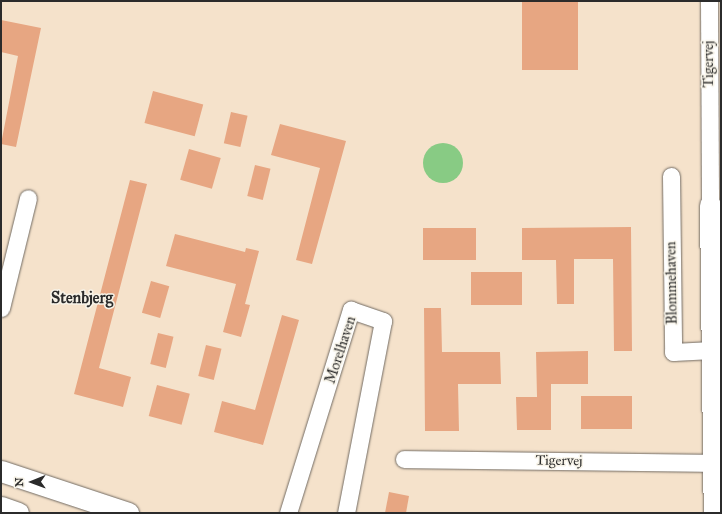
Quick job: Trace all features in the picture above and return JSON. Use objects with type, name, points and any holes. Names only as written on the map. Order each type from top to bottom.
[{"type":"street","name":"Tigervej","points":[[708,1],[714,513]]},
{"type":"street","name":"Blommehaven","points":[[671,176],[673,352],[712,350]]},
{"type":"street","points":[[1,308],[28,198]]},
{"type":"street","name":"Morelhaven","points":[[288,513],[351,310],[383,321],[346,513]]},
{"type":"street","name":"Tigervej","points":[[404,458],[713,462]]},
{"type":"street","points":[[1,471],[128,513]]},
{"type":"street","points":[[1,507],[18,513]]},
{"type":"green space","points":[[443,143],[451,145],[457,149],[461,155],[463,163],[461,171],[457,177],[451,181],[443,183],[435,181],[429,177],[425,171],[423,163],[425,155],[429,149],[435,145]]},
{"type":"building","points":[[522,1],[578,1],[578,70],[522,70]]},
{"type":"building","points":[[1,20],[41,28],[16,147],[1,144],[18,56],[1,52]]},
{"type":"building","points":[[153,91],[203,104],[195,136],[144,123]]},
{"type":"building","points":[[231,112],[248,116],[240,147],[224,143]]},
{"type":"building","points":[[280,124],[346,141],[312,264],[296,260],[320,168],[271,155]]},
{"type":"building","points":[[189,149],[221,158],[212,189],[180,180]]},
{"type":"building","points":[[255,165],[271,169],[263,200],[247,196]]},
{"type":"building","points":[[130,180],[147,184],[99,368],[131,377],[123,407],[74,394]]},
{"type":"building","points":[[631,227],[632,351],[614,351],[613,259],[574,259],[574,304],[557,304],[556,260],[522,260],[522,228]]},
{"type":"building","points":[[423,228],[476,228],[476,260],[423,260]]},
{"type":"building","points":[[175,234],[245,252],[246,248],[259,251],[245,304],[250,305],[241,337],[223,332],[236,284],[166,266]]},
{"type":"building","points":[[471,272],[522,272],[522,305],[471,305]]},
{"type":"building","points":[[151,281],[169,286],[160,318],[142,313]]},
{"type":"building","points":[[424,308],[441,308],[442,352],[500,352],[501,384],[458,384],[459,431],[425,431]]},
{"type":"building","points":[[282,315],[299,320],[263,445],[214,432],[222,401],[255,410]]},
{"type":"building","points":[[158,333],[174,337],[166,368],[150,364]]},
{"type":"building","points":[[206,345],[222,349],[214,380],[198,376]]},
{"type":"building","points":[[588,351],[588,384],[551,384],[551,430],[517,430],[516,397],[537,397],[536,352]]},
{"type":"building","points":[[157,385],[190,394],[182,425],[149,416]]},
{"type":"building","points":[[581,396],[632,396],[632,429],[581,429]]},
{"type":"building","points":[[389,492],[409,496],[406,513],[385,513]]},
{"type":"district","name":"Stenbjerg","points":[[82,298]]}]
